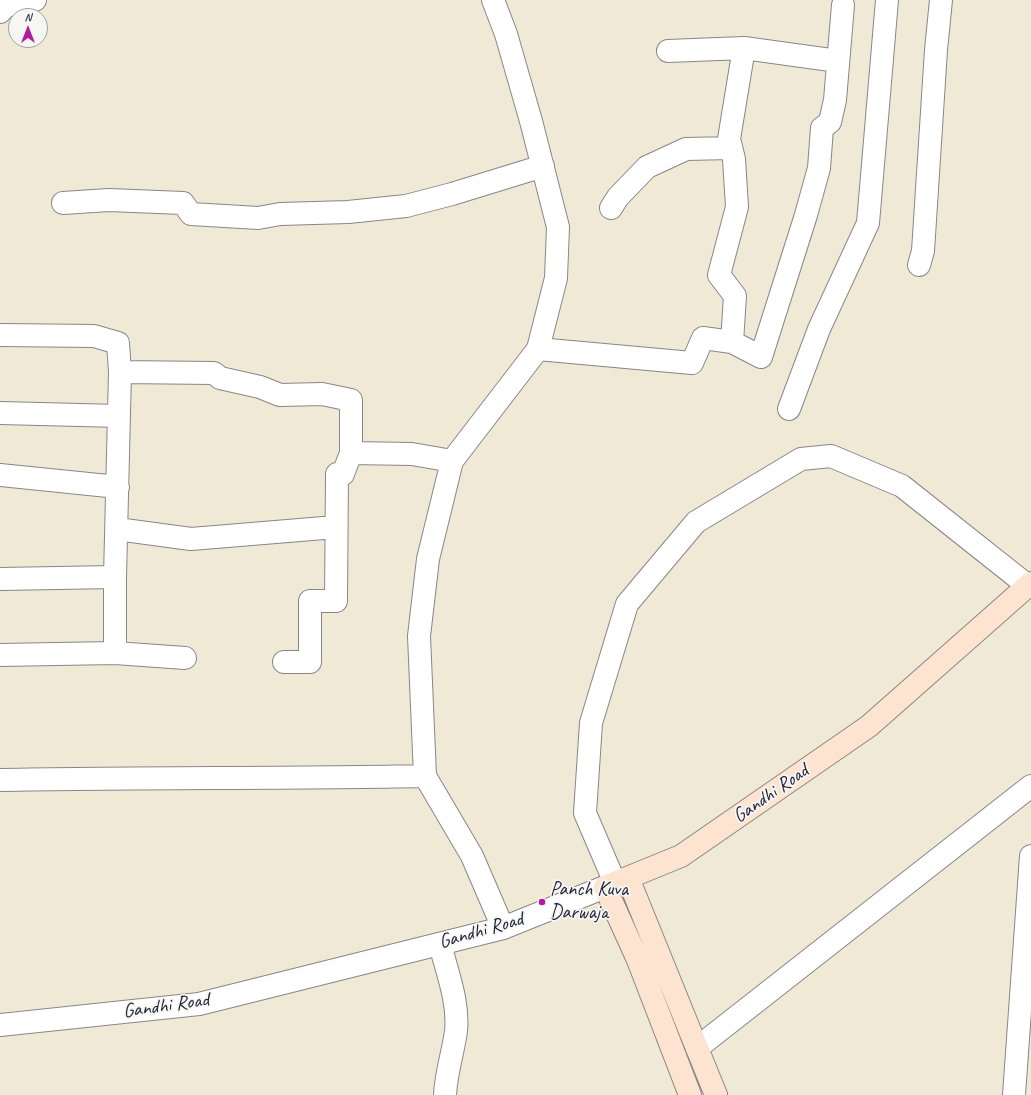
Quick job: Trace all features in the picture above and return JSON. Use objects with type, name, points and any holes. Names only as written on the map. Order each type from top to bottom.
[{"type":"main road","name":"Gandhi Road","points":[[616,883],[681,856],[869,726],[1029,584]]},
{"type":"main road","points":[[616,883],[697,1048],[716,1095]]},
{"type":"main road","points":[[616,883],[638,960],[690,1095]]},
{"type":"street","points":[[0,12],[6,6],[35,0]]},
{"type":"street","points":[[493,0],[506,34],[531,121],[558,227],[556,278],[538,349],[452,461],[428,559],[419,636],[425,776],[472,856],[503,928]]},
{"type":"street","points":[[789,409],[819,329],[868,223],[887,0]]},
{"type":"street","points":[[919,265],[923,251],[936,50],[941,0]]},
{"type":"street","points":[[538,349],[692,363],[703,338],[732,342],[761,356],[804,223],[818,168],[822,128],[830,122],[835,100],[842,5]]},
{"type":"street","points":[[668,51],[744,48],[838,61]]},
{"type":"street","points":[[732,342],[735,296],[719,275],[737,207],[734,159],[729,138],[744,48]]},
{"type":"street","points":[[611,208],[618,197],[647,167],[686,149],[731,148]]},
{"type":"street","points":[[63,203],[109,200],[183,203],[191,214],[258,218],[280,214],[348,212],[406,206],[452,194],[543,166]]},
{"type":"street","points":[[0,335],[94,336],[118,343],[120,372],[120,416],[115,577],[115,653]]},
{"type":"street","points":[[120,372],[214,373],[220,378],[260,387],[280,395],[322,394],[351,400],[351,453],[343,474],[337,474],[336,601],[310,601],[310,662],[284,662]]},
{"type":"street","points":[[0,413],[120,416]]},
{"type":"street","points":[[351,453],[412,454],[452,461]]},
{"type":"street","points":[[616,883],[585,813],[591,723],[627,604],[696,522],[801,459],[831,456],[902,486],[1029,584]]},
{"type":"street","points":[[0,475],[118,487]]},
{"type":"street","points":[[117,530],[191,539],[336,528]]},
{"type":"street","points":[[0,579],[115,577]]},
{"type":"street","points":[[0,655],[115,653],[185,658]]},
{"type":"street","points":[[0,780],[245,779],[425,776]]},
{"type":"street","points":[[697,1048],[1031,786]]},
{"type":"street","points":[[1014,1095],[1031,856]]},
{"type":"street","name":"Gandhi Road","points":[[0,1025],[199,1004],[503,928],[616,883]]},
{"type":"street","points":[[440,944],[456,1008],[456,1031],[446,1079],[445,1095]]},
{"type":"place","name":"Panch Kuva Darwaja","points":[[542,902]]}]
